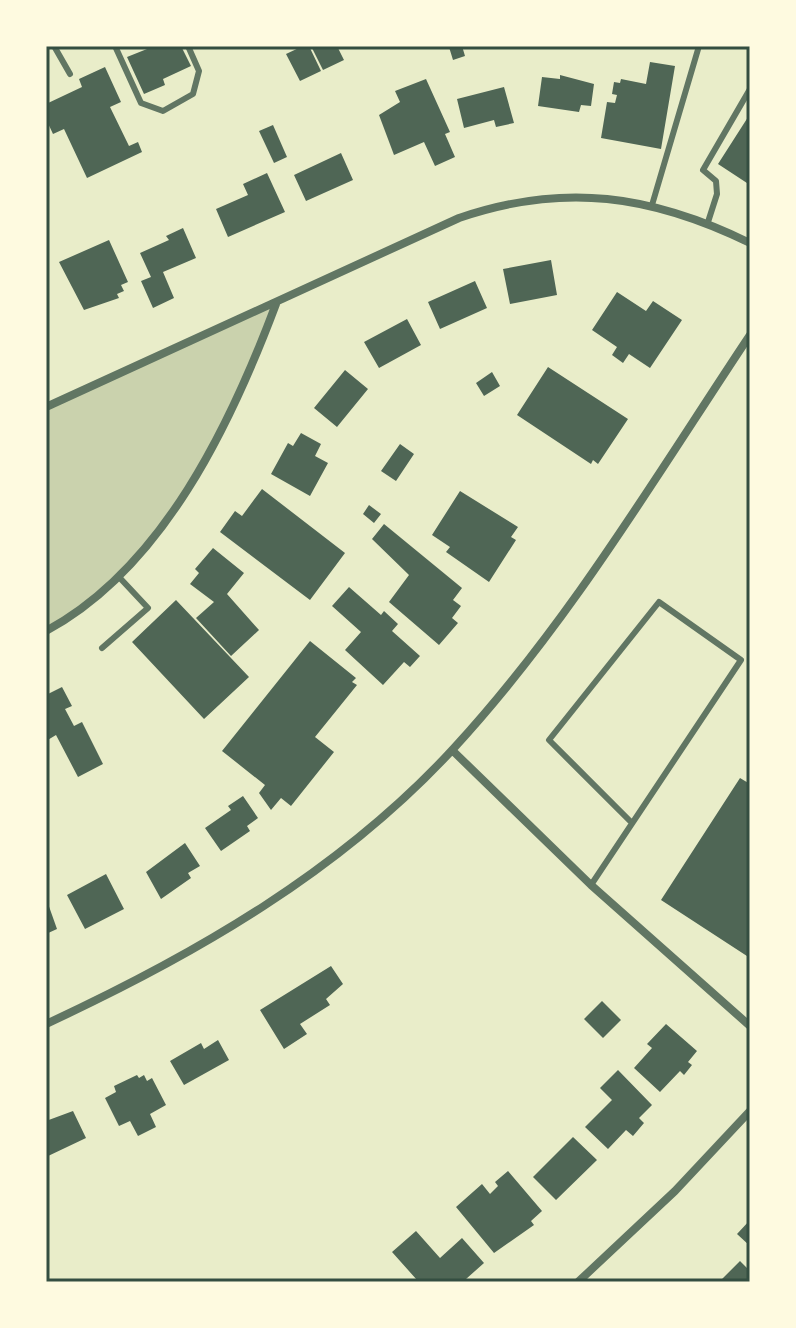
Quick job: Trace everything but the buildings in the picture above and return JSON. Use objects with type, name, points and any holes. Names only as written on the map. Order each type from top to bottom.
[{"type":"street","points":[[46,407],[276,304],[388,249],[480,211],[529,200],[573,197],[652,205],[708,222],[750,243]]},
{"type":"street","points":[[46,631],[119,577],[159,533],[181,502],[255,361],[276,304]]},
{"type":"street","points":[[46,1024],[150,974],[253,915],[356,838],[452,750],[559,622],[750,335]]},
{"type":"street","points":[[452,750],[591,885],[750,1026]]},
{"type":"street","points":[[578,1282],[675,1191],[750,1111]]},
{"type":"lane","points":[[54,46],[70,74]]},
{"type":"lane","points":[[115,46],[141,103],[163,111],[193,94],[199,71],[188,46]]},
{"type":"lane","points":[[652,205],[699,46]]},
{"type":"lane","points":[[708,222],[717,194],[716,181],[703,170],[750,89]]},
{"type":"lane","points":[[102,648],[148,608],[119,577]]},
{"type":"lane","points":[[591,885],[741,660],[659,602],[549,740],[631,822]]},
{"type":"green space","points":[[276,304],[246,378],[210,451],[167,518],[116,580],[46,631],[46,407]]}]
